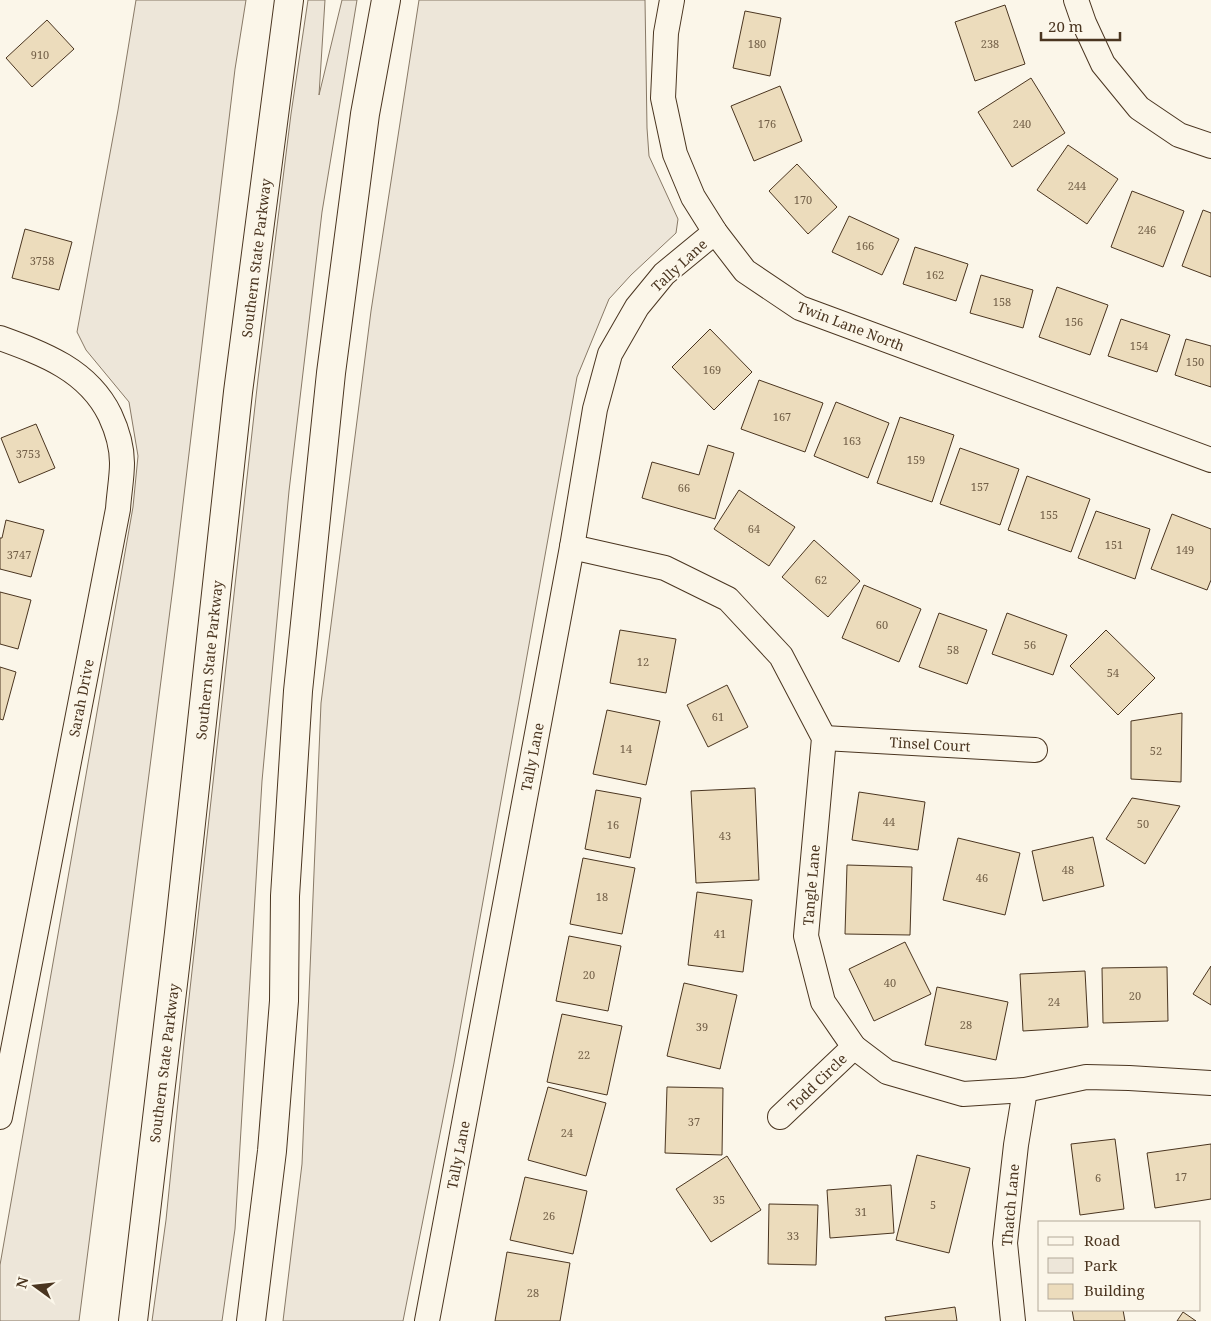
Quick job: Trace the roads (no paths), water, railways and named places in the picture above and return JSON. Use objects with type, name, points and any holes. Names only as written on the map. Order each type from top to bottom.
[{"type":"highway","name":"Southern State Parkway","points":[[133,1321],[181,914],[238,392],[289,0]]},
{"type":"highway","points":[[251,1321],[272,1151],[282,1020],[285,896],[299,681],[331,373],[365,114],[386,0]]},
{"type":"street","name":"Twin Lane North","points":[[672,0],[666,33],[663,98],[675,154],[693,197],[715,232],[745,271],[800,308],[1211,460]]},
{"type":"street","points":[[1076,0],[1084,23],[1103,64],[1139,108],[1179,135],[1211,146]]},
{"type":"street","name":"Tally Lane","points":[[427,1321],[572,547],[595,409],[610,354],[637,307],[664,274],[715,232]]},
{"type":"street","name":"Sarah Drive","points":[[0,338],[44,354],[74,371],[90,386],[103,402],[118,432],[122,462],[118,509],[0,1117]]},
{"type":"street","points":[[572,547],[665,568],[728,598],[781,656],[824,738]]},
{"type":"street","name":"Tinsel Court","points":[[824,738],[1035,750]]},
{"type":"street","name":"Tangle Lane","points":[[824,738],[806,936],[823,1002],[854,1047],[887,1072],[963,1094],[1025,1090],[1086,1077],[1211,1083]]},
{"type":"street","name":"Todd Circle","points":[[780,1117],[854,1047]]},
{"type":"street","name":"Thatch Lane","points":[[1013,1321],[1005,1243],[1016,1145],[1025,1090]]}]
